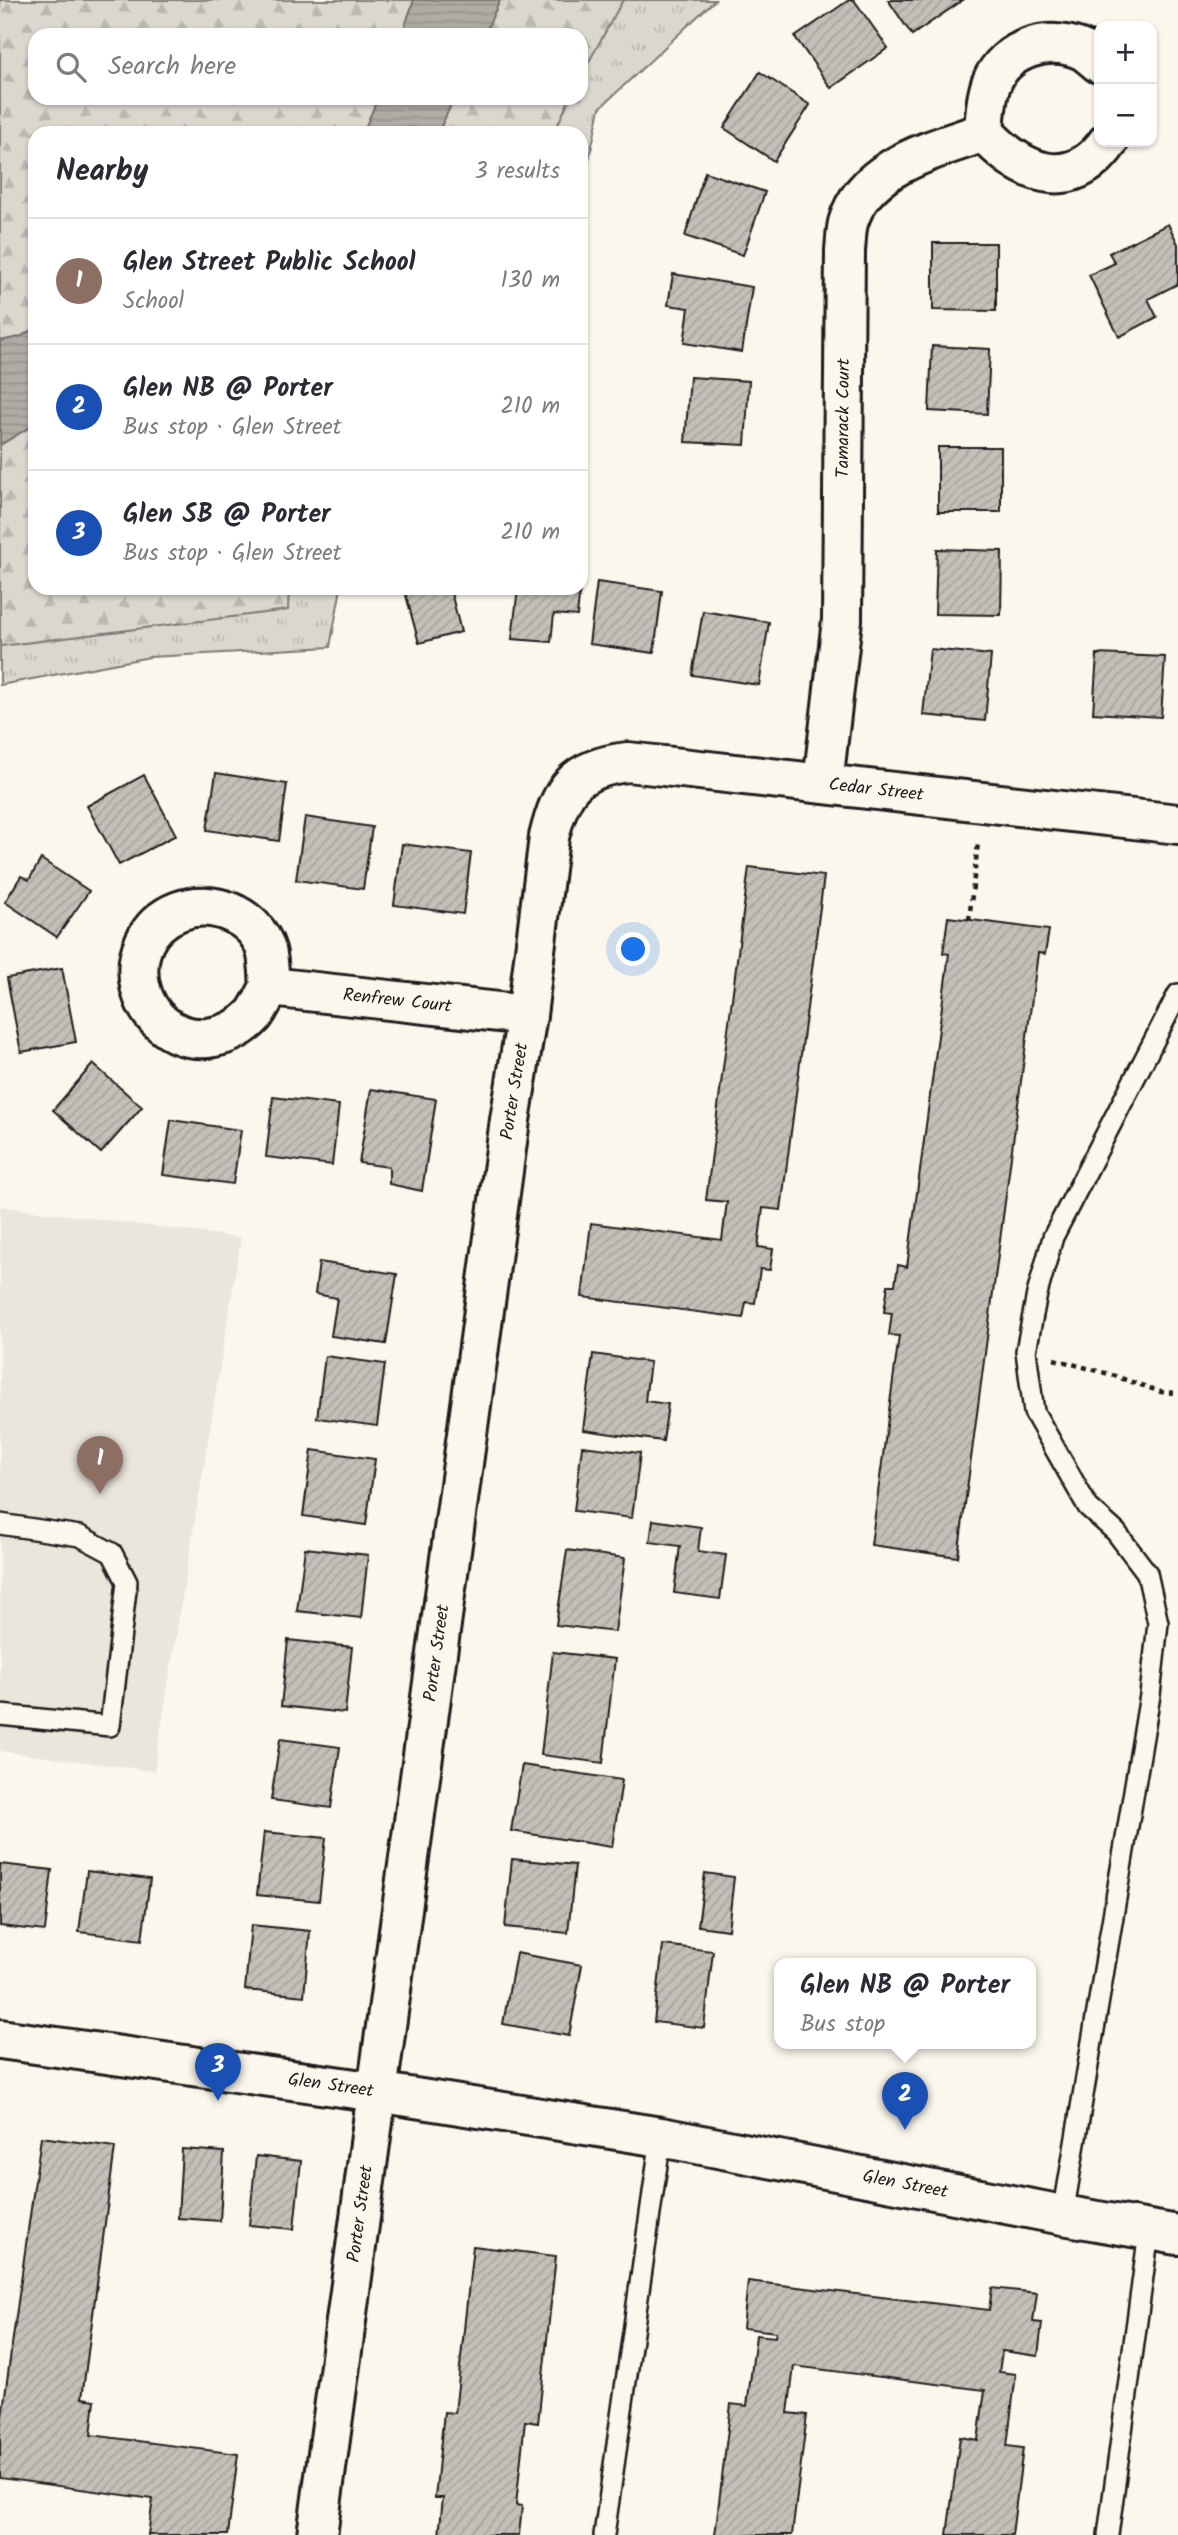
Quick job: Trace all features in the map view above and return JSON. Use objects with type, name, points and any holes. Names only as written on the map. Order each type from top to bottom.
[{"type":"street","points":[[1094,59],[1084,51],[1064,44],[1042,44],[1020,51],[1003,65],[992,83],[984,132],[1014,161],[1033,171],[1053,174],[1074,170],[1093,160],[1104,147]]},
{"type":"street","name":"Tamarack Court","points":[[823,783],[842,620],[845,250],[849,222],[863,197],[877,180],[903,162],[984,132]]},
{"type":"street","name":"Cedar Street","points":[[579,778],[594,768],[628,762],[1178,824]]},
{"type":"street","name":"Porter Street","points":[[317,2535],[506,1147],[527,1015],[549,837],[566,791],[579,778]]},
{"type":"street","name":"Renfrew Court","points":[[270,987],[527,1015]]},
{"type":"street","name":"Glen Street","points":[[0,2039],[377,2092],[661,2137],[1164,2233]]},
{"type":"lane","points":[[1063,2215],[1150,1695],[1158,1623],[1147,1573],[1116,1532],[1088,1507],[1034,1412],[1026,1351],[1037,1294],[1054,1237],[1178,994]]},
{"type":"lane","points":[[0,1524],[80,1536],[112,1553],[127,1582],[110,1726],[0,1715]]},
{"type":"lane","points":[[604,2535],[661,2137]]},
{"type":"lane","name":"Glen Street","points":[[1108,2535],[1164,2233]]},
{"type":"path","points":[[969,920],[978,843]]},
{"type":"path","points":[[1026,1351],[1109,1374],[1161,1392],[1178,1393]]},
{"type":"shaded area","points":[[414,0],[500,0],[487,28],[404,28]]},
{"type":"shaded area","points":[[375,105],[451,105],[441,126],[366,126]]},
{"type":"shaded area","points":[[28,332],[28,428],[0,445],[0,341],[20,337]]},
{"type":"shaded area","points":[[0,1206],[241,1238],[154,1771],[0,1751]]},
{"type":"green space","points":[[0,0],[715,0],[600,108],[588,164],[588,126],[28,126],[28,595],[340,595],[330,647],[150,657],[0,685]]},
{"type":"green space","points":[[0,0],[414,0],[404,28],[28,28],[28,105],[375,105],[366,126],[28,126],[28,332],[20,337],[0,341]]},
{"type":"green space","points":[[500,0],[623,0],[588,63],[588,28],[487,28]]},
{"type":"green space","points":[[451,105],[567,105],[557,126],[441,126]]},
{"type":"green space","points":[[28,428],[28,595],[289,595],[288,610],[0,646],[0,445]]},
{"type":"building","points":[[849,0],[854,0],[888,48],[831,88],[795,37]]},
{"type":"building","points":[[888,0],[963,0],[912,35]]},
{"type":"building","points":[[760,72],[810,105],[774,161],[724,128]]},
{"type":"building","points":[[705,172],[765,192],[743,255],[685,236]]},
{"type":"building","points":[[1168,224],[1178,244],[1178,284],[1148,299],[1157,317],[1119,337],[1089,275],[1115,263],[1109,253]]},
{"type":"building","points":[[933,243],[996,243],[996,311],[933,310]]},
{"type":"building","points":[[673,274],[752,287],[742,352],[684,343],[689,308],[668,305]]},
{"type":"building","points":[[932,346],[990,349],[987,414],[929,411]]},
{"type":"building","points":[[690,377],[749,381],[745,445],[685,442]]},
{"type":"building","points":[[938,447],[1001,447],[1001,512],[938,512]]},
{"type":"building","points":[[937,549],[1002,551],[1001,615],[935,614]]},
{"type":"building","points":[[597,582],[662,591],[654,653],[589,644]]},
{"type":"building","points":[[406,595],[452,595],[461,632],[419,643]]},
{"type":"building","points":[[517,595],[579,595],[577,616],[554,614],[551,642],[512,639]]},
{"type":"building","points":[[703,611],[769,622],[759,685],[692,675]]},
{"type":"building","points":[[930,649],[991,655],[985,721],[923,715]]},
{"type":"building","points":[[1097,654],[1165,657],[1161,717],[1093,713]]},
{"type":"building","points":[[216,773],[287,784],[279,841],[207,830]]},
{"type":"building","points":[[144,775],[176,835],[119,865],[87,806]]},
{"type":"building","points":[[305,817],[372,827],[363,889],[296,880]]},
{"type":"building","points":[[402,844],[471,853],[463,914],[394,905]]},
{"type":"building","points":[[41,859],[89,891],[57,937],[5,902],[21,876],[29,880]]},
{"type":"building","points":[[749,867],[824,876],[781,1210],[763,1208],[758,1247],[773,1249],[770,1270],[760,1269],[755,1303],[746,1302],[743,1318],[582,1297],[591,1223],[722,1240],[727,1202],[706,1200]]},
{"type":"building","points":[[948,917],[1049,930],[1045,954],[1038,953],[958,1557],[871,1545],[899,1336],[889,1335],[892,1313],[884,1312],[888,1285],[895,1285],[898,1265],[907,1267],[949,954],[943,953]]},
{"type":"building","points":[[62,968],[76,1042],[21,1052],[7,978]]},
{"type":"building","points":[[93,1064],[142,1107],[101,1153],[53,1110]]},
{"type":"building","points":[[371,1089],[436,1099],[422,1191],[389,1184],[389,1167],[359,1163]]},
{"type":"building","points":[[273,1097],[339,1105],[332,1165],[266,1157]]},
{"type":"building","points":[[171,1120],[241,1130],[233,1184],[163,1175]]},
{"type":"building","points":[[319,1262],[397,1274],[386,1344],[331,1336],[337,1298],[315,1294]]},
{"type":"building","points":[[593,1354],[650,1362],[645,1401],[668,1404],[663,1441],[583,1430]]},
{"type":"building","points":[[325,1356],[385,1364],[377,1426],[317,1418]]},
{"type":"building","points":[[582,1446],[640,1453],[632,1518],[574,1511]]},
{"type":"building","points":[[312,1450],[375,1459],[366,1525],[303,1516]]},
{"type":"building","points":[[653,1520],[701,1527],[698,1551],[726,1555],[720,1599],[674,1593],[680,1546],[650,1542]]},
{"type":"building","points":[[305,1548],[368,1555],[361,1618],[297,1611]]},
{"type":"building","points":[[567,1550],[625,1558],[615,1632],[556,1625]]},
{"type":"building","points":[[288,1640],[352,1647],[345,1713],[281,1706]]},
{"type":"building","points":[[553,1652],[615,1659],[603,1763],[541,1755]]},
{"type":"building","points":[[280,1739],[340,1747],[331,1808],[271,1800]]},
{"type":"building","points":[[522,1765],[622,1780],[612,1847],[511,1831]]},
{"type":"building","points":[[264,1832],[326,1838],[319,1901],[257,1895]]},
{"type":"building","points":[[512,1859],[575,1865],[568,1933],[505,1927]]},
{"type":"building","points":[[0,1864],[52,1870],[45,1931],[0,1926]]},
{"type":"building","points":[[87,1871],[150,1879],[142,1940],[79,1932]]},
{"type":"building","points":[[705,1873],[734,1877],[728,1930],[698,1926]]},
{"type":"building","points":[[251,1925],[310,1931],[304,1996],[245,1990]]},
{"type":"building","points":[[663,1945],[713,1951],[704,2028],[654,2022]]},
{"type":"building","points":[[516,1953],[582,1965],[569,2036],[503,2024]]},
{"type":"building","points":[[41,2137],[115,2147],[82,2398],[95,2400],[91,2435],[238,2454],[228,2535],[148,2535],[153,2499],[0,2478],[0,2431]]},
{"type":"building","points":[[182,2149],[224,2152],[220,2221],[178,2218]]},
{"type":"building","points":[[256,2156],[301,2161],[294,2229],[249,2225]]},
{"type":"building","points":[[473,2246],[556,2256],[538,2423],[525,2421],[516,2505],[522,2506],[519,2535],[439,2535],[443,2498],[435,2498],[444,2412],[455,2413]]},
{"type":"building","points":[[748,2281],[989,2310],[992,2288],[1037,2293],[1033,2322],[1042,2323],[1038,2356],[1002,2351],[999,2372],[1016,2374],[1007,2446],[1023,2448],[1012,2535],[947,2535],[960,2437],[978,2440],[985,2390],[794,2366],[788,2413],[807,2415],[792,2535],[715,2535],[731,2404],[747,2406],[756,2335],[775,2337],[776,2332],[743,2328]]},
{"type":"place","name":"Glen Street Public School","points":[[100,1494]]},
{"type":"place","name":"Glen SB @ Porter","points":[[218,2101]]},
{"type":"place","name":"Glen NB @ Porter","points":[[905,2130]]}]
